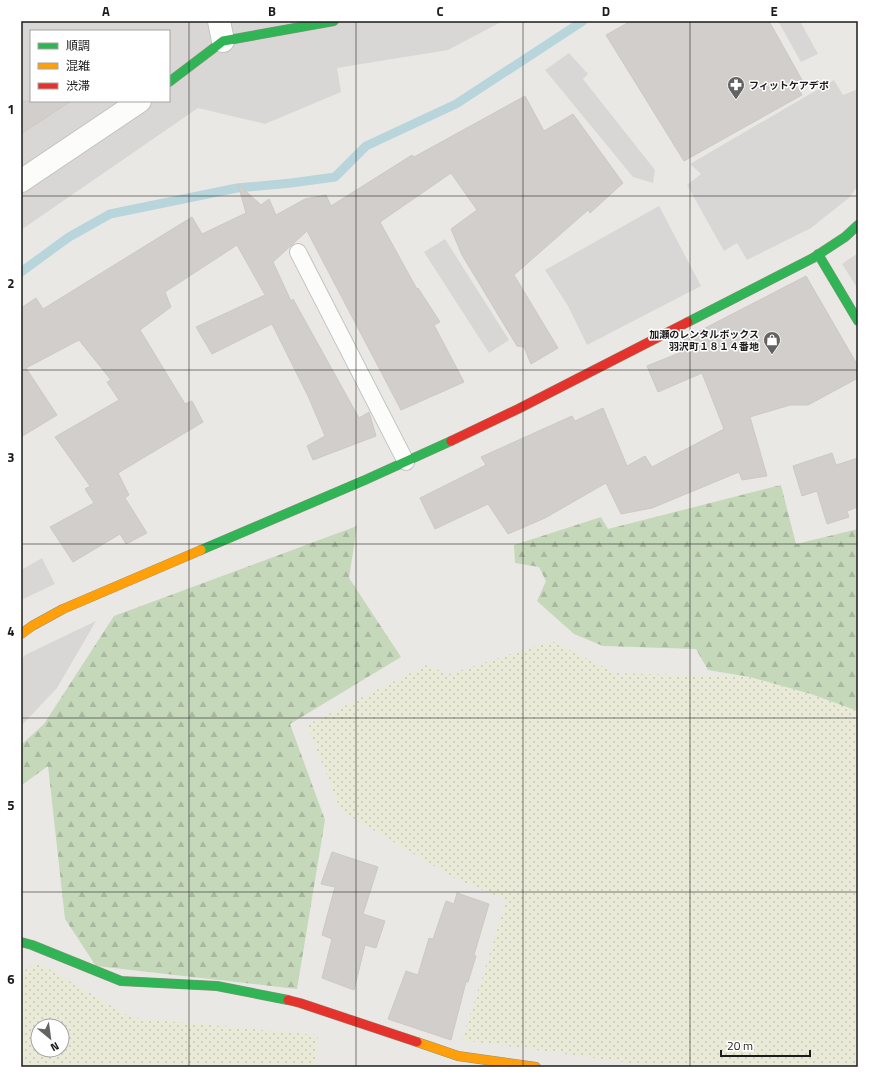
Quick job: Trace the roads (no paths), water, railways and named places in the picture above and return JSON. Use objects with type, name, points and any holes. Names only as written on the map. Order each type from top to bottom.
[{"type":"street","points":[[170,81],[221,31],[334,21]]},
{"type":"street","points":[[21,181],[139,102]]},
{"type":"street","points":[[21,634],[32,626],[63,609],[406,462],[518,409],[813,258],[845,237],[858,226]]},
{"type":"street","points":[[818,254],[858,321]]},
{"type":"street","points":[[21,942],[32,945],[121,981],[217,986],[300,1003],[458,1056],[536,1067]]},
{"type":"lane","points":[[298,252],[406,462]]},
{"type":"waterway","points":[[21,272],[69,237],[110,214],[237,188],[335,177],[366,146],[456,104],[583,21]]},
{"type":"place","name":"フィットケアデポ","points":[[736,100]]},
{"type":"place","name":"加瀬のレンタルボックス 羽沢町１８１４番地","points":[[772,355]]}]
